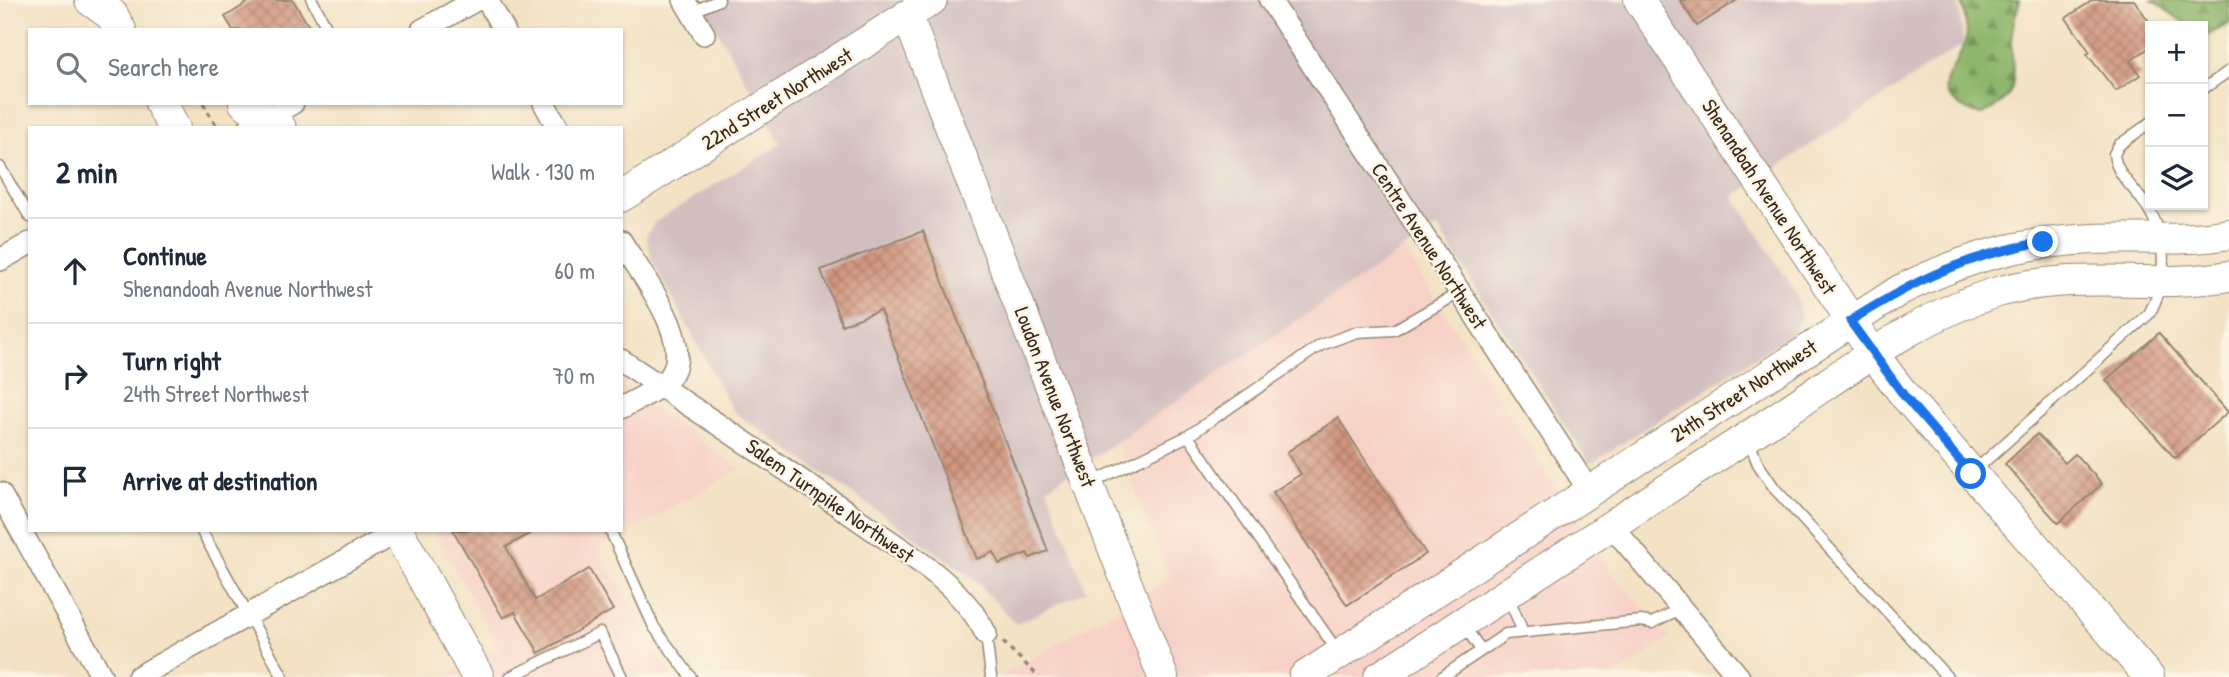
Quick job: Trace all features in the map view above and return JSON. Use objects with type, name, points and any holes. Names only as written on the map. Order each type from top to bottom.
[{"type":"main road","name":"22nd Street Northwest","points":[[623,196],[904,8],[932,0]]},
{"type":"main road","name":"Shenandoah Avenue Northwest","points":[[1639,0],[1874,355],[1971,474],[2149,677]]},
{"type":"main road","name":"Loudon Avenue Northwest","points":[[904,8],[1163,677]]},
{"type":"main road","points":[[162,105],[173,126]]},
{"type":"main road","name":"24th Street Northwest","points":[[1304,677],[1850,321],[1900,290],[1954,264],[1991,252],[2082,240],[2162,240],[2229,234]]},
{"type":"main road","name":"24th Street Northwest","points":[[1379,677],[1930,320],[1999,292],[2075,281],[2161,282],[2229,276]]},
{"type":"main road","points":[[399,532],[478,677]]},
{"type":"street","points":[[426,28],[476,0]]},
{"type":"street","points":[[487,0],[503,28]]},
{"type":"street","name":"Centre Avenue Northwest","points":[[1270,0],[1590,492]]},
{"type":"street","points":[[688,6],[704,34]]},
{"type":"street","points":[[261,119],[289,105]]},
{"type":"street","points":[[545,105],[557,126]]},
{"type":"street","points":[[0,260],[28,244]]},
{"type":"street","points":[[623,246],[677,341],[676,368],[660,386],[623,407]]},
{"type":"street","name":"Salem Turnpike Northwest","points":[[623,361],[932,572],[964,599],[986,634]]},
{"type":"street","points":[[0,493],[102,677]]},
{"type":"street","points":[[1611,525],[1740,677]]},
{"type":"street","points":[[138,677],[396,532]]},
{"type":"lane","points":[[312,0],[327,28]]},
{"type":"lane","points":[[688,6],[719,0]]},
{"type":"lane","points":[[2208,86],[2229,71]]},
{"type":"lane","points":[[1971,474],[2149,314],[2158,299],[2162,240],[2152,214],[2115,164],[2119,145],[2145,127]]},
{"type":"lane","points":[[0,167],[28,214]]},
{"type":"lane","points":[[1089,484],[1188,436],[1321,345],[1357,332],[1394,330],[1459,293]]},
{"type":"lane","points":[[1188,436],[1339,654]]},
{"type":"lane","points":[[1747,437],[1758,464],[1775,489],[1947,677]]},
{"type":"lane","points":[[202,532],[283,677]]},
{"type":"lane","points":[[611,532],[654,627],[691,677]]},
{"type":"lane","points":[[1507,593],[1523,632]]},
{"type":"lane","points":[[1442,677],[1506,634],[1641,621],[1652,623],[1680,609]]},
{"type":"lane","points":[[1462,622],[1481,650]]},
{"type":"lane","points":[[510,677],[600,633],[622,677]]},
{"type":"lane","name":"Salem Turnpike Northwest","points":[[986,634],[991,677]]},
{"type":"path","points":[[204,105],[217,126]]},
{"type":"path","points":[[986,634],[999,638],[1039,677]]},
{"type":"shaded area","points":[[700,0],[1958,0],[1963,44],[1734,196],[1796,293],[1801,317],[1792,334],[1590,464],[1437,227],[1047,488],[1086,591],[1016,624],[971,576],[733,411],[652,260],[646,236],[655,222],[781,144]]},
{"type":"shaded area","points":[[1404,249],[1610,571],[1670,638],[1613,677],[999,677],[1170,579],[1116,441]]},
{"type":"shaded area","points":[[623,387],[741,469],[598,549],[672,677],[446,677],[499,648],[435,532],[623,532]]},
{"type":"green space","points":[[1962,0],[2020,0],[2012,33],[2011,91],[1995,107],[1980,115],[1961,107],[1946,91],[1946,83],[1967,35]]},
{"type":"green space","points":[[2152,0],[2229,0],[2229,24],[2208,35],[2208,21],[2182,21]]},
{"type":"building","points":[[252,0],[293,0],[310,28],[232,28],[225,17]]},
{"type":"building","points":[[1680,0],[1737,0],[1697,26]]},
{"type":"building","points":[[2093,0],[2134,0],[2149,21],[2145,21],[2145,50],[2130,61],[2140,75],[2116,91],[2087,54],[2090,52],[2066,18]]},
{"type":"building","points":[[923,231],[1048,551],[1030,558],[1027,553],[999,564],[994,552],[977,559],[880,310],[842,325],[821,270]]},
{"type":"building","points":[[2159,333],[2228,412],[2175,458],[2106,380]]},
{"type":"building","points":[[1338,418],[1426,554],[1347,605],[1273,492],[1301,474],[1287,452]]},
{"type":"building","points":[[2037,434],[2065,463],[2075,454],[2102,484],[2058,523],[2005,464]]},
{"type":"building","points":[[454,532],[533,532],[506,547],[535,600],[589,569],[613,610],[539,653],[515,612],[503,618]]},
{"type":"route","points":[[1971,474],[1905,397],[1850,321],[1900,290],[1954,264],[1991,252],[2043,242]]}]
